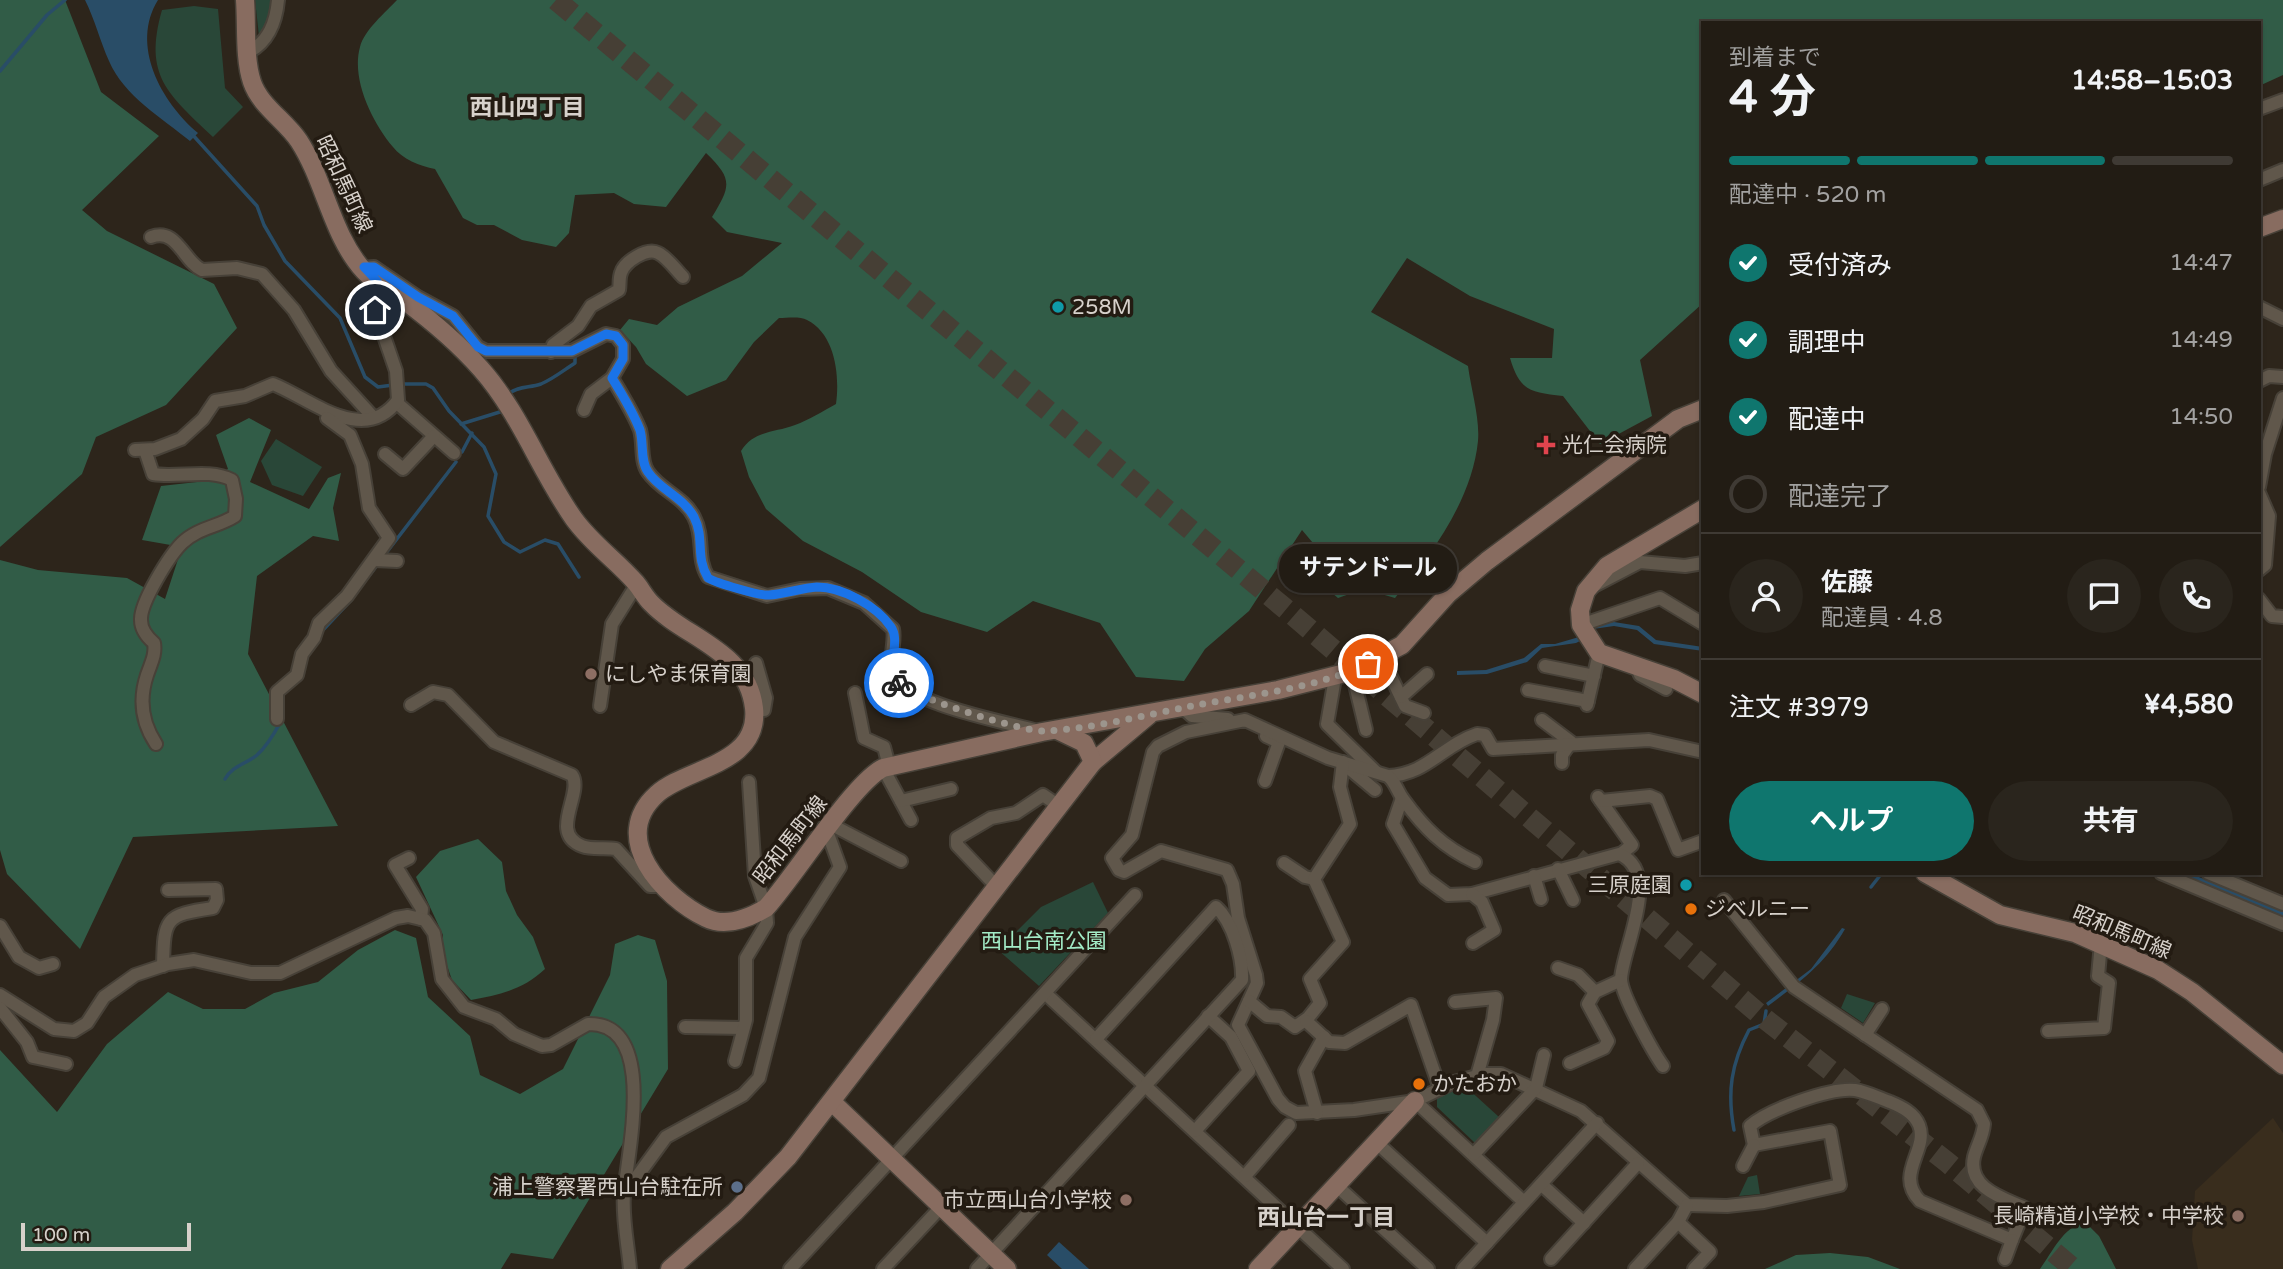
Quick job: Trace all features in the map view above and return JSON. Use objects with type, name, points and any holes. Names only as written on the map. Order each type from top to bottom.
[{"type":"main road","name":"昭和馬町線","points":[[245,0],[255,88],[298,139],[342,234],[362,268],[455,342],[482,370],[505,402],[575,520],[604,554],[637,584],[651,604],[718,650],[738,670],[751,694],[754,710],[747,736],[734,754],[663,789],[646,808],[638,831],[637,844],[649,870],[665,886],[710,920],[724,922],[746,918],[766,908],[870,776],[886,767]]},
{"type":"main road","points":[[2261,227],[2283,219]]},
{"type":"main road","points":[[886,767],[1050,731],[1183,708],[1343,675],[1382,658],[1402,645],[1448,594],[1486,561],[1678,419],[1701,410]]},
{"type":"main road","points":[[1701,510],[1618,557],[1607,566],[1586,591],[1580,610],[1581,625],[1600,653],[1674,679],[1701,693]]},
{"type":"main road","points":[[670,1269],[767,1181],[832,1102],[1093,762],[1151,714]]},
{"type":"main road","points":[[1050,731],[1084,743],[1093,762]]},
{"type":"main road","name":"昭和馬町線","points":[[1929,875],[2000,915],[2075,933],[2158,970],[2192,992],[2283,1065]]},
{"type":"main road","points":[[1258,1269],[1415,1101]]},
{"type":"main road","points":[[832,1102],[1007,1269]]},
{"type":"street","points":[[249,52],[269,34],[275,20],[278,0]]},
{"type":"street","points":[[2261,108],[2283,100]]},
{"type":"street","points":[[2261,179],[2283,170]]},
{"type":"street","points":[[151,237],[160,235],[177,242],[202,270],[237,268],[262,274],[294,310],[315,350],[331,371],[373,417]]},
{"type":"street","points":[[551,352],[554,345],[578,326],[591,306],[620,290],[621,272],[625,264],[635,258],[650,251],[658,253],[683,277]]},
{"type":"street","points":[[362,268],[374,267],[418,297],[453,316],[478,347],[486,351],[572,351],[606,334],[616,336],[623,345],[623,353],[612,378],[591,394],[584,410]]},
{"type":"street","points":[[377,281],[375,310],[388,344],[397,391],[434,436],[454,453]]},
{"type":"street","points":[[2261,308],[2283,319]]},
{"type":"street","points":[[2261,380],[2269,376],[2283,377]]},
{"type":"street","points":[[612,378],[640,432],[644,465],[649,474],[685,503],[694,516],[701,538],[699,561],[708,578],[767,596],[818,587],[851,597],[864,603],[892,629],[893,672],[905,689],[942,706],[1050,731]]},
{"type":"street","points":[[156,744],[142,716],[145,681],[156,653],[154,643],[146,637],[141,621],[144,606],[182,543],[200,531],[235,516],[236,499],[232,480],[219,475],[153,474],[140,450],[155,449],[181,439],[203,419],[215,401],[245,396],[273,384],[335,416],[365,419],[373,417],[397,391]]},
{"type":"street","points":[[2261,468],[2283,398]]},
{"type":"street","points":[[277,719],[277,692],[297,675],[299,662],[314,638],[319,623],[386,561],[389,538],[369,508],[362,464],[346,429],[319,413],[312,405]]},
{"type":"street","points":[[385,454],[403,470],[434,436]]},
{"type":"street","points":[[2261,499],[2269,523],[2265,565],[2261,568]]},
{"type":"street","points":[[1586,591],[1640,562],[1685,566],[1701,563]]},
{"type":"street","points":[[600,706],[612,624],[637,584]]},
{"type":"street","points":[[1581,625],[1660,598],[1701,623]]},
{"type":"street","points":[[2261,608],[2275,618],[2283,617]]},
{"type":"street","points":[[1528,690],[1588,703],[1600,653]]},
{"type":"street","points":[[1382,658],[1405,706],[1424,713]]},
{"type":"street","points":[[754,710],[764,710],[766,698],[756,663]]},
{"type":"street","points":[[1545,666],[1594,676]]},
{"type":"street","points":[[1637,667],[1640,675],[1666,689]]},
{"type":"street","points":[[1401,697],[1427,674]]},
{"type":"street","points":[[1343,675],[1366,730]]},
{"type":"street","points":[[1343,675],[1327,724],[1382,774],[1449,850],[1475,862]]},
{"type":"street","points":[[411,705],[433,692],[447,695],[494,742],[572,775],[576,782],[567,815],[573,839],[582,846],[616,849],[650,886],[665,886]]},
{"type":"street","points":[[855,693],[863,738],[884,747],[886,767],[911,820]]},
{"type":"street","points":[[1183,708],[1192,716],[1235,720],[1264,727],[1343,762],[1382,774],[1411,774],[1477,734],[1485,735],[1493,749],[1572,742],[1649,740],[1701,751]]},
{"type":"street","points":[[1235,720],[1186,732],[1158,746],[1149,761],[1132,835],[1112,858],[1115,866],[1124,872],[1161,851],[1227,870],[1257,983],[1238,1025],[1278,1099],[1296,1113],[1317,1113],[1415,1101],[1477,1076],[1501,1074],[1563,1100],[1597,1123],[1687,1205],[1727,1206],[1765,1202],[1840,1185],[1830,1131],[1754,1145]]},
{"type":"street","points":[[1542,720],[1572,742]]},
{"type":"street","points":[[1264,727],[1263,734],[1279,742],[1265,781]]},
{"type":"street","points":[[1562,763],[1562,755],[1572,742]]},
{"type":"street","points":[[1343,762],[1375,790]]},
{"type":"street","points":[[1314,879],[1350,824],[1340,787],[1343,762]]},
{"type":"street","points":[[736,1060],[743,1028],[746,958],[767,923],[766,908],[755,876],[749,782]]},
{"type":"street","points":[[901,801],[951,789]]},
{"type":"street","points":[[997,887],[957,845],[957,838],[991,818],[1016,813],[1042,795],[1059,806]]},
{"type":"street","points":[[1402,798],[1393,824],[1425,878],[1448,895],[1472,894],[1558,869],[1621,855],[1632,845],[1599,797],[1650,796],[1657,799],[1678,850],[1701,842]]},
{"type":"street","points":[[829,828],[901,861]]},
{"type":"street","points":[[623,1196],[666,1137],[743,1095],[759,1078],[795,937],[840,867],[829,828]]},
{"type":"street","points":[[1621,855],[1635,871],[1639,918],[1621,980],[1652,1051],[1663,1066]]},
{"type":"street","points":[[409,858],[395,864],[422,909],[421,919]]},
{"type":"street","points":[[1284,863],[1305,877],[1314,879]]},
{"type":"street","points":[[1558,869],[1573,900]]},
{"type":"street","points":[[2166,875],[2283,924]]},
{"type":"street","points":[[2213,875],[2283,904]]},
{"type":"street","points":[[1534,876],[1541,899]]},
{"type":"street","points":[[1249,1001],[1267,1016],[1281,1017],[1295,1027],[1306,1020],[1320,1003],[1310,979],[1343,942],[1314,879]]},
{"type":"street","points":[[163,966],[164,929],[167,921],[183,912],[213,908],[217,900],[216,889],[168,890]]},
{"type":"street","points":[[1472,894],[1482,902],[1493,930],[1473,943]]},
{"type":"street","points":[[790,1269],[1135,895]]},
{"type":"street","points":[[1724,900],[1794,987],[1977,1110],[1984,1124],[1973,1159],[1977,1179],[1984,1189],[2025,1208],[2005,1259]]},
{"type":"street","points":[[977,1269],[1242,980],[1242,968],[1226,916],[1216,907],[1096,1039]]},
{"type":"street","points":[[1,1002],[54,1029],[74,1031],[87,1023],[104,997],[118,985],[163,966],[194,960],[251,973],[280,973],[396,918],[421,919],[432,929],[442,979],[464,1007],[496,1018],[514,1034],[542,1045],[551,1045],[588,1024],[610,1029],[620,1039],[632,1066],[634,1118],[623,1196],[630,1269]]},
{"type":"street","points":[[0,926],[19,957],[39,968],[53,964]]},
{"type":"street","points":[[2048,1031],[2104,1028],[2109,983],[2098,976],[2101,943]]},
{"type":"street","points":[[1558,968],[1578,975],[1595,992]]},
{"type":"street","points":[[1578,1014],[1595,992],[1621,980]]},
{"type":"street","points":[[1046,994],[1343,1269]]},
{"type":"street","points":[[1455,1002],[1496,998],[1493,1020],[1477,1076]]},
{"type":"street","points":[[1,1002],[27,1042],[33,1057],[65,1064]]},
{"type":"street","points":[[1570,1063],[1604,1048],[1608,1041],[1588,1004]]},
{"type":"street","points":[[1306,1020],[1329,1042],[1345,1043],[1411,1005],[1440,1089]]},
{"type":"street","points":[[1865,1035],[1882,1009]]},
{"type":"street","points":[[1195,1131],[1249,1071],[1231,1037],[1208,1016]]},
{"type":"street","points":[[685,1027],[743,1028]]},
{"type":"street","points":[[1317,1113],[1305,1071],[1324,1037]]},
{"type":"street","points":[[1475,1154],[1536,1088],[1544,1055]]},
{"type":"street","points":[[1743,1166],[1754,1145],[1750,1126],[1763,1114],[1848,1090],[1874,1096],[1908,1112],[1920,1126],[1910,1180],[1916,1198],[2012,1240]]},
{"type":"street","points":[[1415,1101],[1524,1202]]},
{"type":"street","points":[[1463,1269],[1597,1123]]},
{"type":"street","points":[[1245,1176],[1289,1125]]},
{"type":"street","points":[[1377,1143],[1487,1242]]},
{"type":"street","points":[[1551,1259],[1638,1163]]},
{"type":"street","points":[[1542,1185],[1584,1223]]},
{"type":"street","points":[[1337,1186],[1428,1269]]},
{"type":"street","points":[[1635,1269],[1678,1222],[1687,1205]]},
{"type":"street","points":[[883,1269],[940,1207]]},
{"type":"street","points":[[1678,1222],[1710,1252],[1694,1269]]},
{"type":"street","points":[[1644,1259],[1656,1269]]},
{"type":"shaded area","name":"長崎精道小学校・中学校","points":[[2273,1118],[2283,1133],[2283,1269],[2198,1269],[2192,1240],[2195,1191]]},
{"type":"green space","points":[[0,0],[65,0],[101,92],[159,136],[82,210],[107,231],[214,284],[237,328],[166,405],[96,437],[82,474],[0,547]]},
{"type":"green space","points":[[255,0],[272,0],[271,19],[259,36]]},
{"type":"green space","points":[[397,0],[2283,0],[2283,75],[2261,85],[2261,21],[1701,21],[1701,305],[1640,360],[1652,416],[1600,444],[1563,396],[1528,388],[1518,378],[1514,369],[1510,358],[1552,358],[1554,329],[1470,296],[1407,258],[1371,312],[1468,366],[1477,413],[1478,441],[1468,484],[1459,505],[1436,545],[1395,598],[1364,589],[1338,598],[1321,584],[1329,562],[1302,530],[1249,611],[1205,649],[1184,681],[1136,677],[1100,623],[1033,601],[987,632],[921,612],[862,572],[803,541],[766,509],[749,477],[741,451],[758,436],[800,423],[836,404],[834,356],[824,335],[804,319],[779,318],[754,342],[726,380],[687,396],[646,364],[636,347],[620,330],[629,319],[657,325],[678,307],[742,276],[782,243],[727,232],[712,217],[726,190],[725,177],[715,162],[706,153],[666,207],[634,204],[614,193],[575,195],[569,233],[556,247],[522,240],[494,225],[477,225],[463,218],[435,169],[401,155],[385,137],[371,113],[361,86],[358,59],[362,41]]},
{"type":"green space","points":[[194,6],[218,9],[225,88],[243,107],[213,137],[172,95],[158,68],[157,33],[162,10]]},
{"type":"green space","points":[[249,418],[271,430],[250,482],[309,509],[328,478],[341,473],[333,508],[339,541],[313,536],[257,576],[248,654],[338,826],[133,837],[80,949],[7,874],[0,850],[0,560],[38,570],[127,578],[165,599],[182,547],[142,540],[161,486],[206,481],[228,469],[216,435]]},
{"type":"green space","points":[[276,439],[322,467],[303,496],[272,485],[261,461]]},
{"type":"green space","points":[[478,839],[502,862],[506,891],[517,915],[533,937],[545,969],[529,982],[511,990],[471,1000],[452,980],[443,954],[443,935],[416,877],[440,851]]},
{"type":"green space","name":"西山台南公園","points":[[1093,882],[1108,913],[1039,986],[998,950],[1041,907]]},
{"type":"green space","points":[[395,930],[416,938],[428,997],[470,1036],[480,1075],[520,1094],[563,1069],[610,975],[615,944],[638,935],[655,940],[667,981],[668,1069],[553,1259],[511,1253],[501,1269],[0,1269],[0,1050],[57,1112],[107,1044],[168,992],[203,1009],[245,1009],[274,993],[318,982],[358,950]]},
{"type":"green space","points":[[1847,994],[1875,1003],[1863,1023],[1841,1008]]},
{"type":"green space","points":[[1466,1087],[1499,1117],[1475,1143],[1437,1107],[1437,1097]]},
{"type":"green space","points":[[1757,1175],[1760,1194],[1739,1196],[1748,1177]]},
{"type":"green space","points":[[2085,1222],[2099,1236],[2116,1269],[2040,1269],[2065,1234]]},
{"type":"green space","points":[[1830,1253],[1868,1257],[1900,1269],[1765,1269],[1796,1255]]},
{"type":"water","points":[[85,0],[158,0],[150,17],[147,35],[149,54],[162,89],[172,105],[198,133],[190,141],[124,85],[109,61]]},
{"type":"water","points":[[1614,622],[1639,626],[1656,640],[1701,647],[1701,651],[1654,644],[1637,630],[1614,626],[1593,629],[1592,625]]},
{"type":"water","points":[[1579,637],[1580,641],[1576,643],[1542,648],[1527,662],[1487,674],[1457,675],[1457,671],[1486,670],[1524,658],[1541,644],[1555,644]]},
{"type":"water","points":[[2173,875],[2194,875],[2283,911],[2283,919]]},
{"type":"water","points":[[1842,928],[1845,929],[1838,941],[1820,962],[1768,1006],[1766,1003],[1811,969]]},
{"type":"water","points":[[1059,1242],[1089,1269],[1062,1269],[1047,1255]]},
{"type":"waterway","points":[[0,71],[47,15],[65,0]]},
{"type":"waterway","points":[[191,133],[257,206],[264,225],[285,261],[340,318],[365,377],[378,387],[393,385]]},
{"type":"waterway","points":[[508,394],[550,380],[575,363],[575,356]]},
{"type":"waterway","points":[[400,384],[426,384],[433,388],[449,411],[484,447],[496,474],[488,516],[504,542],[520,552],[545,540],[558,544],[579,577]]},
{"type":"waterway","points":[[461,424],[503,411]]},
{"type":"waterway","points":[[462,452],[472,433]]},
{"type":"waterway","points":[[383,557],[456,462]]},
{"type":"waterway","points":[[368,577],[378,564]]},
{"type":"waterway","points":[[323,630],[351,600]]},
{"type":"waterway","points":[[225,779],[231,771],[260,752],[280,723]]},
{"type":"waterway","points":[[1871,887],[1880,875]]},
{"type":"waterway","points":[[1734,1130],[1731,1103],[1734,1067],[1749,1030],[1764,1024],[1766,1011]]},
{"type":"tunnel","points":[[556,0],[1288,611],[1765,1019],[1947,1162],[2074,1269]]},
{"type":"way so far","points":[[899,683],[923,699],[942,706],[1042,732],[1278,690],[1335,678],[1368,664]]},
{"type":"place","name":"258M","points":[[1058,307]]},
{"type":"place","name":"光仁会病院","points":[[1546,445]]},
{"type":"place","name":"サテンドール","points":[[1368,664]]},
{"type":"place","name":"にしやま保育園","points":[[591,674]]},
{"type":"place","name":"三原庭園","points":[[1686,885]]},
{"type":"place","name":"ジベルニー","points":[[1691,909]]},
{"type":"place","name":"かたおか","points":[[1419,1084]]},
{"type":"place","name":"浦上警察署西山台駐在所","points":[[737,1187]]},
{"type":"place","name":"市立西山台小学校","points":[[1126,1200]]},
{"type":"place","name":"長崎精道小学校・中学校","points":[[2238,1216]]},
{"type":"district","name":"西山四丁目","points":[[527,107]]},
{"type":"district","name":"西山台一丁目","points":[[1326,1217]]},
{"type":"route","points":[[375,310],[377,281],[368,275],[362,268],[364,267],[374,267],[418,297],[453,316],[478,347],[486,351],[572,351],[606,334],[616,336],[623,345],[623,359],[612,378],[640,432],[644,465],[649,474],[685,503],[694,516],[701,538],[699,561],[708,578],[767,596],[800,589],[828,588],[864,603],[888,623],[894,632],[891,663],[899,683]]}]
